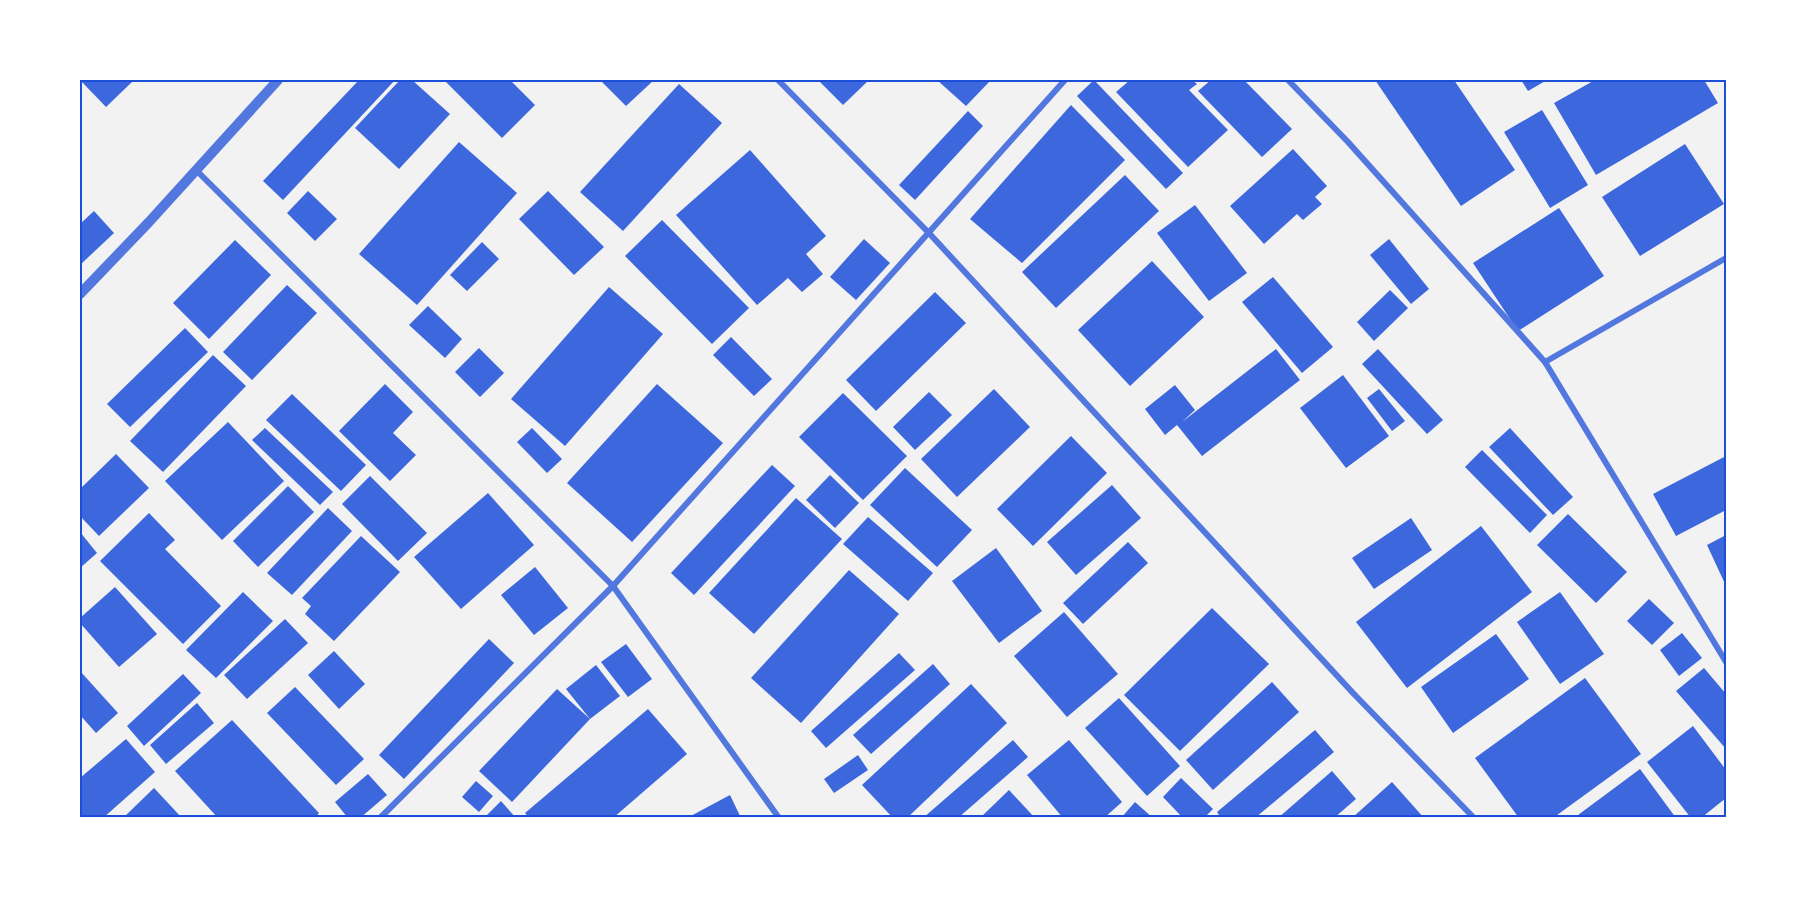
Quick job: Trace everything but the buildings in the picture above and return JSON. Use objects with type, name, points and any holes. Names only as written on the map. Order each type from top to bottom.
[{"type":"street","points":[[80,294],[278,80]]},
{"type":"street","points":[[778,80],[928,232],[1353,693],[1474,818]]},
{"type":"street","points":[[380,818],[613,586],[1065,80]]},
{"type":"street","points":[[1288,80],[1356,151],[1545,362],[1726,662]]},
{"type":"street","points":[[195,169],[613,586],[778,818]]},
{"type":"street","points":[[1545,362],[1726,258]]}]
